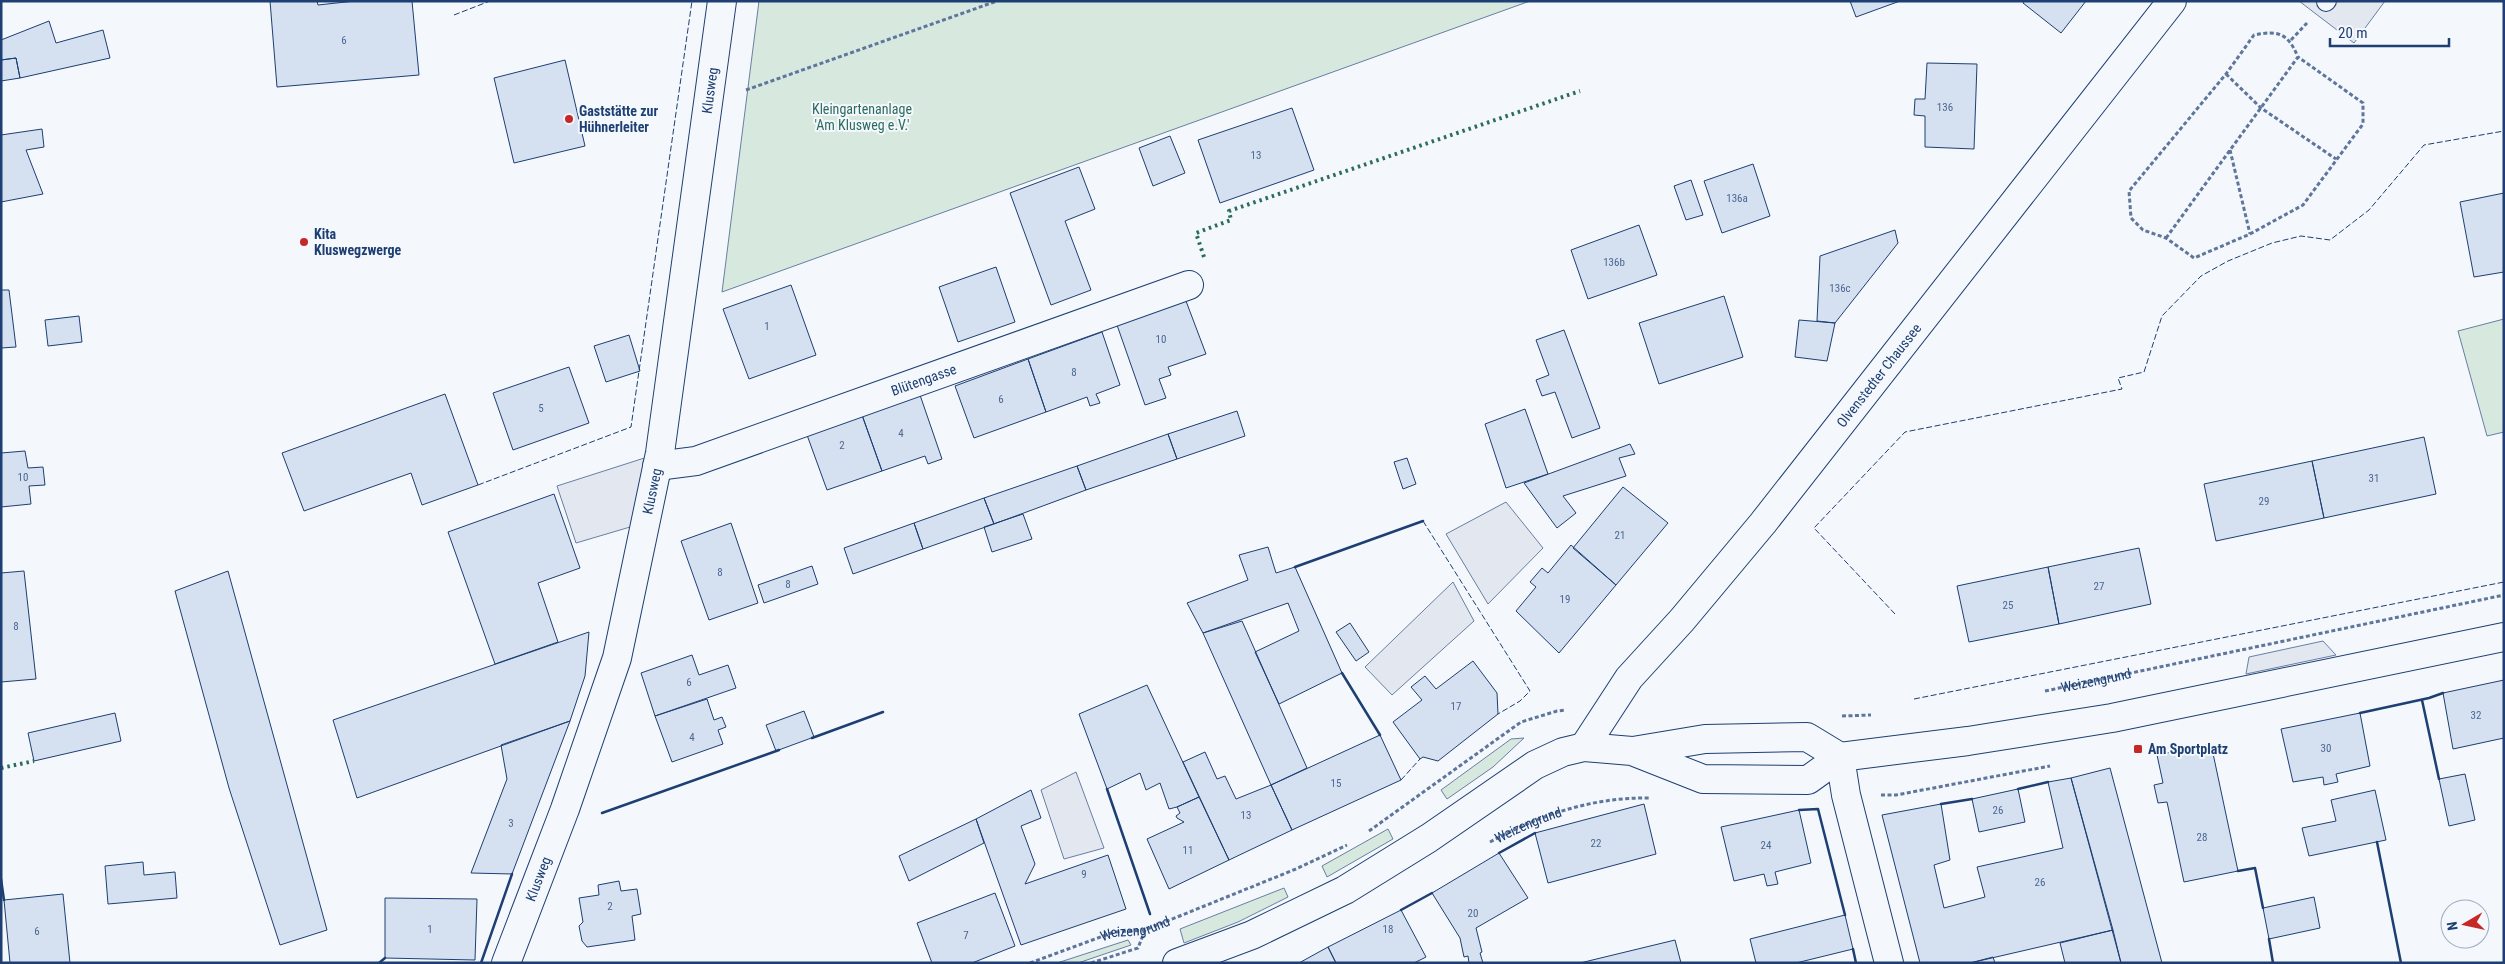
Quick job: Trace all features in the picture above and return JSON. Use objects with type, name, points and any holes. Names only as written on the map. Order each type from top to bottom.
[{"type":"street","name":"Klusweg","points":[[506,963],[565,809],[617,658],[658,466],[722,1]]},
{"type":"street","name":"Olvenstedter Chaussee","points":[[1584,747],[1628,678],[1682,620],[1763,522],[2172,1]]},
{"type":"street","name":"Blütengasse","points":[[658,466],[696,461],[1188,284]]},
{"type":"street","points":[[1632,751],[1703,779],[1808,780],[1840,757],[1968,741],[2112,718],[2504,637]]},
{"type":"street","points":[[1177,963],[1252,934],[1345,890],[1429,838],[1535,765],[1563,752],[1584,747],[1632,751],[1705,739],[1807,738],[1840,757]]},
{"type":"street","points":[[1840,757],[1846,795],[1889,963]]},
{"type":"path","points":[[743,91],[997,1]]},
{"type":"path","points":[[2272,31],[2291,40],[2298,57],[2363,103],[2362,124],[2304,205],[2250,234],[2194,258],[2166,238],[2143,230],[2131,218],[2129,191],[2226,74],[2254,35],[2272,31]]},
{"type":"path","points":[[2166,238],[2298,57]]},
{"type":"path","points":[[2226,74],[2261,108],[2336,159]]},
{"type":"path","points":[[2230,150],[2250,234]]},
{"type":"path","name":"Weizengrund","points":[[2036,692],[2504,595]]},
{"type":"path","points":[[1832,715],[1879,715]]},
{"type":"path","points":[[1362,836],[1521,722]]},
{"type":"path","name":"Weizengrund","points":[[1482,846],[1513,829],[1577,805],[1655,798]]},
{"type":"path","name":"Weizengrund","points":[[1030,963],[1114,932],[1145,930],[1296,869],[1355,841]]},
{"type":"path","points":[[1091,963],[1138,948],[1145,930]]},
{"type":"green space","name":"Kleingartenanlage 'Am Klusweg e.V.'","points":[[759,1],[1530,1],[722,292]]},
{"type":"green space","points":[[2504,319],[2504,432],[2487,436],[2458,331]]},
{"type":"green space","points":[[1524,738],[1493,767],[1447,799],[1441,790],[1511,739]]},
{"type":"green space","points":[[1388,829],[1393,839],[1327,877],[1322,866]]},
{"type":"green space","points":[[1284,888],[1288,897],[1238,922],[1184,943],[1180,929]]},
{"type":"green space","points":[[1128,940],[1131,945],[1078,963],[1057,963]]},
{"type":"shaded area","points":[[2299,1],[2385,1],[2354,43]]},
{"type":"shaded area","points":[[660,453],[647,522],[576,543],[557,486]]},
{"type":"shaded area","points":[[1506,502],[1543,548],[1488,604],[1446,534]]},
{"type":"shaded area","points":[[1453,582],[1474,621],[1392,695],[1365,667]]},
{"type":"shaded area","points":[[2323,641],[2336,655],[2246,674],[2249,657]]},
{"type":"shaded area","points":[[1076,772],[1104,848],[1064,859],[1041,790]]},
{"type":"building","points":[[270,1],[317,1],[318,5],[355,1],[412,1],[419,75],[277,87]]},
{"type":"building","points":[[1850,1],[1900,1],[1856,17]]},
{"type":"building","points":[[2024,1],[2086,1],[2061,33],[2023,3]]},
{"type":"building","points":[[49,21],[56,43],[103,30],[110,58],[20,78],[16,58],[1,60],[1,40]]},
{"type":"building","points":[[16,58],[20,78],[1,81],[1,60]]},
{"type":"building","points":[[565,60],[585,146],[514,163],[494,78]]},
{"type":"building","points":[[1927,63],[1977,64],[1974,149],[1925,147],[1925,116],[1914,115],[1915,99],[1925,99]]},
{"type":"building","points":[[1292,108],[1314,170],[1220,203],[1198,140]]},
{"type":"building","points":[[42,129],[44,147],[26,150],[43,194],[1,202],[1,135]]},
{"type":"building","points":[[1170,136],[1185,173],[1153,186],[1139,148]]},
{"type":"building","points":[[1753,164],[1770,216],[1722,233],[1704,181]]},
{"type":"building","points":[[1079,167],[1095,209],[1065,221],[1091,290],[1051,305],[1010,193]]},
{"type":"building","points":[[1691,180],[1703,215],[1686,220],[1674,186]]},
{"type":"building","points":[[2504,193],[2504,272],[2474,277],[2460,202]]},
{"type":"building","points":[[1639,225],[1657,275],[1588,299],[1571,250]]},
{"type":"building","points":[[1895,230],[1898,243],[1835,323],[1817,321],[1820,256]]},
{"type":"building","points":[[996,267],[1015,322],[958,342],[939,287]]},
{"type":"building","points":[[791,285],[816,355],[749,379],[723,309]]},
{"type":"building","points":[[1,290],[9,290],[16,347],[1,348]]},
{"type":"building","points":[[1724,296],[1743,357],[1659,384],[1639,323]]},
{"type":"building","points":[[1186,301],[1206,354],[1168,367],[1171,375],[1159,379],[1166,398],[1145,405],[1117,325]]},
{"type":"building","points":[[79,316],[82,342],[48,346],[45,320]]},
{"type":"building","points":[[1799,320],[1835,323],[1827,361],[1795,357]]},
{"type":"building","points":[[1564,330],[1600,428],[1572,438],[1555,392],[1542,396],[1536,380],[1549,375],[1536,340]]},
{"type":"building","points":[[1102,332],[1120,385],[1096,394],[1100,403],[1090,406],[1087,397],[1046,412],[1028,359]]},
{"type":"building","points":[[629,335],[640,371],[606,382],[594,346]]},
{"type":"building","points":[[1028,359],[1046,412],[974,438],[955,386]]},
{"type":"building","points":[[569,367],[589,423],[513,450],[493,393]]},
{"type":"building","points":[[445,394],[478,485],[422,505],[411,473],[304,511],[282,453]]},
{"type":"building","points":[[920,395],[942,459],[928,464],[925,456],[882,471],[862,415]]},
{"type":"building","points":[[1525,409],[1548,474],[1506,488],[1485,424]]},
{"type":"building","points":[[1237,411],[1245,436],[1177,459],[1168,434]]},
{"type":"building","points":[[862,415],[882,471],[827,490],[807,435]]},
{"type":"building","points":[[1168,434],[1177,459],[1086,490],[1077,466]]},
{"type":"building","points":[[2424,437],[2436,494],[2324,518],[2312,461]]},
{"type":"building","points":[[1630,444],[1635,454],[1619,458],[1626,476],[1563,496],[1576,513],[1557,528],[1524,483]]},
{"type":"building","points":[[25,451],[28,468],[43,467],[45,485],[29,486],[31,504],[1,507],[1,453]]},
{"type":"building","points":[[1407,458],[1416,484],[1403,489],[1394,462]]},
{"type":"building","points":[[2312,461],[2324,518],[2216,541],[2204,484]]},
{"type":"building","points":[[1077,466],[1086,490],[994,524],[984,498]]},
{"type":"building","points":[[1623,487],[1668,523],[1616,585],[1573,548]]},
{"type":"building","points":[[554,494],[580,568],[538,583],[558,642],[495,664],[448,532]]},
{"type":"building","points":[[984,498],[994,524],[923,549],[914,523]]},
{"type":"building","points":[[1023,514],[1032,539],[992,552],[984,527]]},
{"type":"building","points":[[731,523],[758,603],[709,620],[681,541]]},
{"type":"building","points":[[914,523],[923,549],[853,574],[844,548]]},
{"type":"building","points":[[1571,545],[1616,585],[1559,653],[1516,611],[1536,587],[1530,582],[1542,568],[1548,573]]},
{"type":"building","points":[[1268,547],[1276,573],[1295,567],[1342,673],[1279,704],[1255,652],[1299,631],[1288,603],[1203,633],[1187,603],[1248,580],[1239,555]]},
{"type":"building","points":[[2139,548],[2151,604],[2059,624],[2048,567]]},
{"type":"building","points":[[812,566],[818,584],[764,603],[758,585]]},
{"type":"building","points":[[2048,567],[2059,624],[1969,642],[1957,586]]},
{"type":"building","points":[[24,571],[36,679],[1,682],[1,573]]},
{"type":"building","points":[[228,571],[327,930],[280,945],[229,788],[175,591]]},
{"type":"building","points":[[1242,621],[1307,768],[1271,785],[1203,633]]},
{"type":"building","points":[[1350,623],[1369,652],[1356,661],[1336,632]]},
{"type":"building","points":[[589,632],[585,676],[570,721],[357,798],[333,720]]},
{"type":"building","points":[[692,655],[699,675],[728,665],[736,688],[655,716],[641,673]]},
{"type":"building","points":[[1473,661],[1497,693],[1498,714],[1438,761],[1423,757],[1420,759],[1393,722],[1422,700],[1411,687],[1425,676],[1436,689]]},
{"type":"building","points":[[2504,680],[2504,738],[2453,749],[2443,693]]},
{"type":"building","points":[[1147,685],[1199,797],[1169,809],[1160,783],[1146,790],[1140,773],[1107,789],[1079,714]]},
{"type":"building","points":[[707,699],[714,720],[722,717],[726,727],[718,730],[723,744],[672,762],[655,716]]},
{"type":"building","points":[[804,711],[814,737],[776,751],[766,725]]},
{"type":"building","points":[[115,713],[121,741],[34,761],[28,733]]},
{"type":"building","points":[[2360,713],[2370,766],[2336,774],[2338,782],[2324,785],[2323,777],[2293,782],[2281,729]]},
{"type":"building","points":[[570,721],[512,874],[471,873],[507,779],[501,745]]},
{"type":"building","points":[[1380,735],[1401,780],[1292,830],[1271,785]]},
{"type":"building","points":[[2211,744],[2238,871],[2184,882],[2167,802],[2158,803],[2154,785],[2163,783],[2157,755]]},
{"type":"building","points":[[1205,752],[1217,779],[1225,776],[1236,799],[1271,785],[1292,830],[1229,860],[1183,762]]},
{"type":"building","points":[[2110,768],[2162,963],[2121,963],[2071,778]]},
{"type":"building","points":[[2465,774],[2475,820],[2449,826],[2439,779]]},
{"type":"building","points":[[2071,778],[2113,930],[1970,963],[1920,963],[1882,815],[1941,804],[1950,860],[1934,865],[1944,908],[1985,897],[1977,867],[2063,848],[2048,782]]},
{"type":"building","points":[[2018,789],[2025,822],[1979,832],[1972,799]]},
{"type":"building","points":[[1031,790],[1041,818],[1021,826],[1035,864],[1025,884],[1108,855],[1126,909],[1021,945],[976,819]]},
{"type":"building","points":[[2375,790],[2386,840],[2309,856],[2302,828],[2336,821],[2331,800]]},
{"type":"building","points":[[1199,797],[1229,860],[1169,889],[1147,839],[1184,822],[1176,816],[1180,813],[1177,807]]},
{"type":"building","points":[[1644,804],[1656,854],[1548,883],[1535,833]]},
{"type":"building","points":[[1799,810],[1811,863],[1775,872],[1778,884],[1767,886],[1764,874],[1734,881],[1721,827]]},
{"type":"building","points":[[976,819],[984,843],[909,881],[899,856]]},
{"type":"building","points":[[1499,853],[1528,898],[1476,928],[1483,963],[1469,963],[1468,956],[1464,957],[1460,938],[1432,893]]},
{"type":"building","points":[[143,862],[144,875],[175,872],[177,898],[108,904],[105,866]]},
{"type":"building","points":[[619,881],[621,891],[637,889],[641,914],[632,916],[635,940],[587,947],[582,941],[579,926],[583,922],[579,898],[599,895],[598,885]]},
{"type":"building","points":[[995,893],[1015,946],[972,963],[932,963],[917,923]]},
{"type":"building","points":[[63,894],[70,963],[10,963],[4,900]]},
{"type":"building","points":[[2314,897],[2320,928],[2269,939],[2263,908]]},
{"type":"building","points":[[385,898],[477,899],[475,960],[385,958]]},
{"type":"building","points":[[1401,910],[1426,957],[1414,963],[1336,963],[1328,947]]},
{"type":"building","points":[[1845,915],[1853,949],[1796,963],[1756,963],[1750,939]]},
{"type":"building","points":[[2113,930],[2121,963],[2065,963],[2060,943]]},
{"type":"building","points":[[1675,940],[1681,963],[1580,963]]},
{"type":"building","points":[[1328,947],[1336,963],[1299,963]]},
{"type":"building","points":[[1993,957],[1995,963],[1970,963]]},
{"type":"hedge","points":[[1204,257],[1196,233],[1231,220],[1229,211],[1580,91]]},
{"type":"hedge","points":[[1,768],[34,761]]},
{"type":"fence","points":[[454,15],[490,1]]},
{"type":"fence","points":[[478,485],[631,427],[692,1]]},
{"type":"fence","points":[[1895,614],[1814,528],[1905,432],[2122,389],[2118,378],[2144,372],[2162,316],[2201,276],[2228,261],[2272,243],[2301,236],[2330,240],[2369,210],[2424,145],[2504,131]]},
{"type":"fence","points":[[1423,521],[1530,691],[1520,701],[1498,714]]},
{"type":"fence","points":[[1914,699],[2504,582]]},
{"type":"fence","points":[[1401,780],[1420,759]]},
{"type":"wall","points":[[1295,567],[1423,521]]},
{"type":"wall","points":[[1342,673],[1380,735]]},
{"type":"wall","points":[[2360,713],[2429,698],[2443,693]]},
{"type":"wall","points":[[2422,700],[2439,779]]},
{"type":"wall","points":[[812,738],[883,712]]},
{"type":"wall","points":[[602,813],[779,750]]},
{"type":"wall","points":[[2018,789],[2048,782]]},
{"type":"wall","points":[[1107,789],[1150,914]]},
{"type":"wall","points":[[1941,804],[1972,799]]},
{"type":"wall","points":[[1799,810],[1818,809],[1845,915]]},
{"type":"wall","points":[[1499,853],[1535,833]]},
{"type":"wall","points":[[2377,842],[2401,963]]},
{"type":"wall","points":[[2238,871],[2255,868],[2263,908]]},
{"type":"wall","points":[[481,963],[512,874]]},
{"type":"wall","points":[[1,879],[4,900]]},
{"type":"wall","points":[[1401,910],[1432,893]]},
{"type":"wall","points":[[2269,939],[2273,963]]},
{"type":"wall","points":[[1853,949],[1856,963]]},
{"type":"wall","points":[[379,963],[385,958]]},
{"type":"place","name":"Gaststätte zur Hühnerleiter","points":[[569,119]]},
{"type":"place","name":"Kita Kluswegzwerge","points":[[304,242]]},
{"type":"place","name":"Am Sportplatz","points":[[2138,749]]}]
